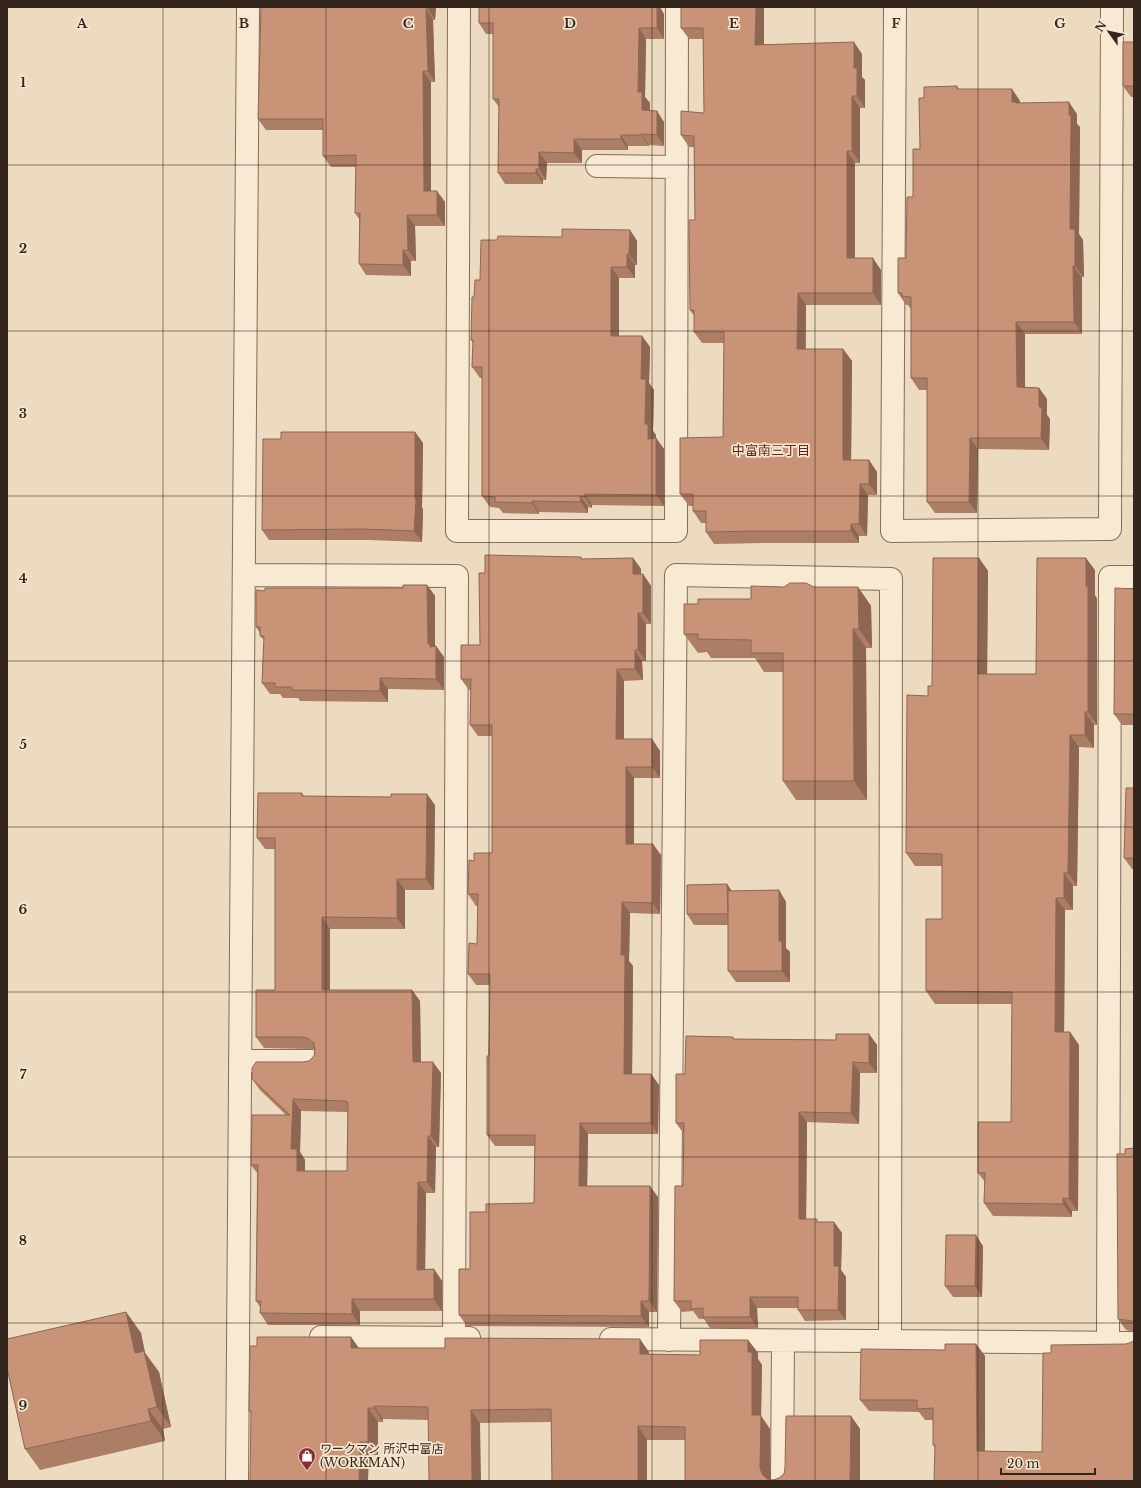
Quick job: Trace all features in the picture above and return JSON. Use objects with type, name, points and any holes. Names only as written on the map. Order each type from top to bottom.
[{"type":"street","points":[[237,1481],[248,7]]},
{"type":"street","points":[[460,7],[457,532],[676,531],[677,7]]},
{"type":"street","points":[[895,7],[892,531],[1110,529],[1112,7]]},
{"type":"street","points":[[597,166],[677,168]]},
{"type":"street","points":[[244,575],[457,576],[454,1338]]},
{"type":"street","points":[[670,1340],[676,575],[891,579],[890,1341]]},
{"type":"street","points":[[1108,1343],[1110,577],[1134,577]]},
{"type":"street","points":[[240,1060],[311,1061]]},
{"type":"street","points":[[238,1337],[261,1337]]},
{"type":"street","points":[[300,1337],[486,1338]]},
{"type":"street","points":[[590,1339],[1134,1343]]},
{"type":"street","points":[[782,1481],[783,1341]]},
{"type":"building","points":[[261,7],[428,7],[428,9],[426,9],[428,71],[423,71],[424,191],[437,191],[437,215],[407,215],[408,250],[403,250],[403,265],[359,264],[360,213],[355,213],[356,155],[323,156],[323,119],[258,119]]},
{"type":"building","points":[[479,7],[657,7],[657,28],[639,28],[638,92],[642,92],[642,110],[657,111],[657,135],[621,135],[621,139],[574,139],[574,153],[539,152],[539,169],[536,169],[536,173],[498,173],[499,99],[493,99],[493,23],[479,23]]},
{"type":"building","points":[[681,7],[756,7],[755,45],[854,42],[854,68],[857,68],[857,96],[852,96],[852,151],[847,151],[847,258],[873,258],[873,293],[798,293],[797,349],[843,349],[843,460],[869,460],[869,484],[860,484],[859,524],[851,524],[851,531],[706,532],[706,511],[693,511],[693,494],[680,494],[680,438],[723,437],[724,332],[694,332],[694,310],[690,310],[689,220],[695,220],[694,136],[681,135],[681,111],[704,113],[703,28],[681,28]]},
{"type":"building","points":[[1123,42],[1134,42],[1134,86],[1123,86]]},
{"type":"building","points":[[957,86],[957,89],[1012,89],[1012,102],[1016,103],[1069,102],[1069,115],[1071,115],[1070,229],[1075,229],[1075,266],[1073,266],[1074,322],[1016,322],[1017,387],[1039,388],[1039,407],[1042,407],[1041,438],[970,438],[969,502],[927,502],[927,378],[911,378],[911,297],[902,296],[902,293],[898,293],[898,258],[906,258],[907,197],[913,197],[913,149],[920,149],[919,98],[924,98],[924,87]]},
{"type":"building","points":[[562,229],[630,230],[627,267],[611,267],[611,336],[642,336],[641,379],[646,379],[645,424],[648,424],[648,439],[656,438],[656,495],[585,494],[585,497],[580,496],[581,502],[532,501],[532,503],[495,502],[495,497],[482,496],[482,367],[472,367],[473,340],[471,340],[472,297],[474,297],[475,280],[480,280],[481,240],[497,240],[498,236],[562,237]]},
{"type":"building","points":[[281,432],[415,432],[416,499],[414,531],[363,529],[262,530],[263,439],[281,439]]},
{"type":"building","points":[[485,555],[581,557],[581,559],[633,558],[633,574],[643,574],[643,613],[638,613],[638,650],[635,650],[635,669],[617,669],[616,739],[652,739],[652,767],[626,767],[626,844],[653,844],[653,903],[622,902],[621,955],[625,955],[624,1074],[651,1074],[651,1123],[580,1123],[579,1186],[650,1186],[649,1301],[641,1301],[641,1316],[459,1315],[459,1269],[470,1269],[470,1212],[486,1212],[486,1204],[534,1203],[535,1135],[487,1135],[487,1056],[489,1056],[490,974],[468,974],[469,943],[477,944],[478,894],[468,894],[469,860],[474,861],[474,853],[492,853],[492,725],[470,725],[471,679],[461,679],[461,645],[480,645],[479,573],[485,573]]},
{"type":"building","points":[[933,558],[979,558],[978,674],[1036,674],[1037,558],[1086,558],[1086,586],[1088,586],[1088,712],[1085,712],[1085,735],[1070,735],[1068,873],[1064,873],[1064,898],[1056,898],[1055,1032],[1070,1032],[1069,1199],[1063,1198],[1063,1204],[984,1203],[985,1173],[978,1173],[978,1122],[1011,1122],[1012,992],[926,991],[926,919],[942,919],[942,854],[906,853],[907,695],[928,696],[928,686],[932,686]]},
{"type":"building","points":[[790,583],[806,583],[814,587],[858,587],[859,629],[853,629],[854,781],[783,781],[783,653],[751,653],[751,640],[698,639],[698,634],[684,634],[684,604],[698,604],[698,599],[751,599],[751,586],[784,587]]},
{"type":"building","points":[[403,585],[427,585],[428,644],[430,644],[430,647],[436,646],[436,679],[380,678],[380,691],[292,690],[292,687],[275,687],[275,683],[262,683],[264,636],[260,636],[260,627],[256,627],[256,590],[265,591],[265,588],[403,588]]},
{"type":"building","points":[[1115,588],[1134,589],[1134,714],[1114,714]]},
{"type":"building","points":[[1126,788],[1134,788],[1134,858],[1124,858]]},
{"type":"building","points":[[258,793],[302,793],[302,796],[391,797],[391,794],[427,794],[426,879],[397,879],[397,918],[322,917],[322,990],[412,990],[413,1062],[433,1062],[431,1136],[428,1136],[427,1182],[418,1182],[417,1270],[434,1269],[434,1299],[352,1299],[352,1314],[260,1313],[261,1301],[256,1301],[258,1165],[251,1165],[252,1115],[290,1115],[252,1079],[252,1068],[256,1062],[309,1061],[314,1056],[315,1050],[314,1043],[303,1037],[256,1037],[256,990],[275,990],[275,838],[257,838]],"holes":[[[293,1099],[348,1102],[347,1171],[297,1171],[297,1149],[291,1149]]]},
{"type":"building","points":[[727,884],[728,914],[687,914],[687,885]]},
{"type":"building","points":[[779,890],[779,941],[782,941],[782,971],[728,971],[728,891]]},
{"type":"building","points":[[836,1034],[869,1034],[869,1063],[853,1062],[851,1113],[799,1112],[799,1219],[817,1219],[817,1222],[834,1222],[834,1266],[839,1266],[838,1310],[798,1310],[798,1297],[750,1297],[750,1317],[703,1317],[703,1308],[691,1309],[691,1301],[674,1301],[675,1186],[683,1186],[684,1123],[676,1123],[676,1074],[685,1074],[686,1036],[733,1037],[733,1039],[836,1040]]},
{"type":"building","points":[[1134,1148],[1134,1322],[1118,1319],[1117,1154],[1125,1154],[1125,1149]]},
{"type":"building","points":[[946,1235],[976,1235],[975,1286],[945,1286]]},
{"type":"building","points":[[126,1312],[135,1353],[144,1351],[157,1407],[148,1409],[151,1421],[25,1449],[7,1368],[7,1339]]},
{"type":"building","points":[[257,1337],[351,1337],[351,1348],[445,1348],[445,1338],[640,1339],[640,1354],[700,1355],[700,1340],[748,1340],[748,1352],[752,1352],[752,1415],[761,1415],[760,1468],[762,1474],[767,1479],[773,1480],[784,1474],[786,1416],[851,1416],[850,1481],[685,1481],[685,1427],[638,1426],[638,1481],[552,1481],[551,1409],[471,1410],[472,1481],[429,1481],[428,1407],[374,1406],[374,1408],[368,1408],[368,1442],[360,1442],[359,1481],[250,1481],[250,1346],[257,1346]]},
{"type":"building","points":[[1134,1340],[1134,1481],[934,1481],[935,1445],[933,1445],[933,1408],[917,1409],[917,1400],[860,1400],[861,1349],[945,1350],[945,1344],[976,1344],[977,1451],[1042,1452],[1043,1353],[1051,1353],[1051,1345],[1126,1344]]},
{"type":"place","name":"ワークマン 所沢中富店 (WORKMAN)","points":[[307,1471]]},
{"type":"district","name":"中富南三丁目","points":[[771,450]]}]
